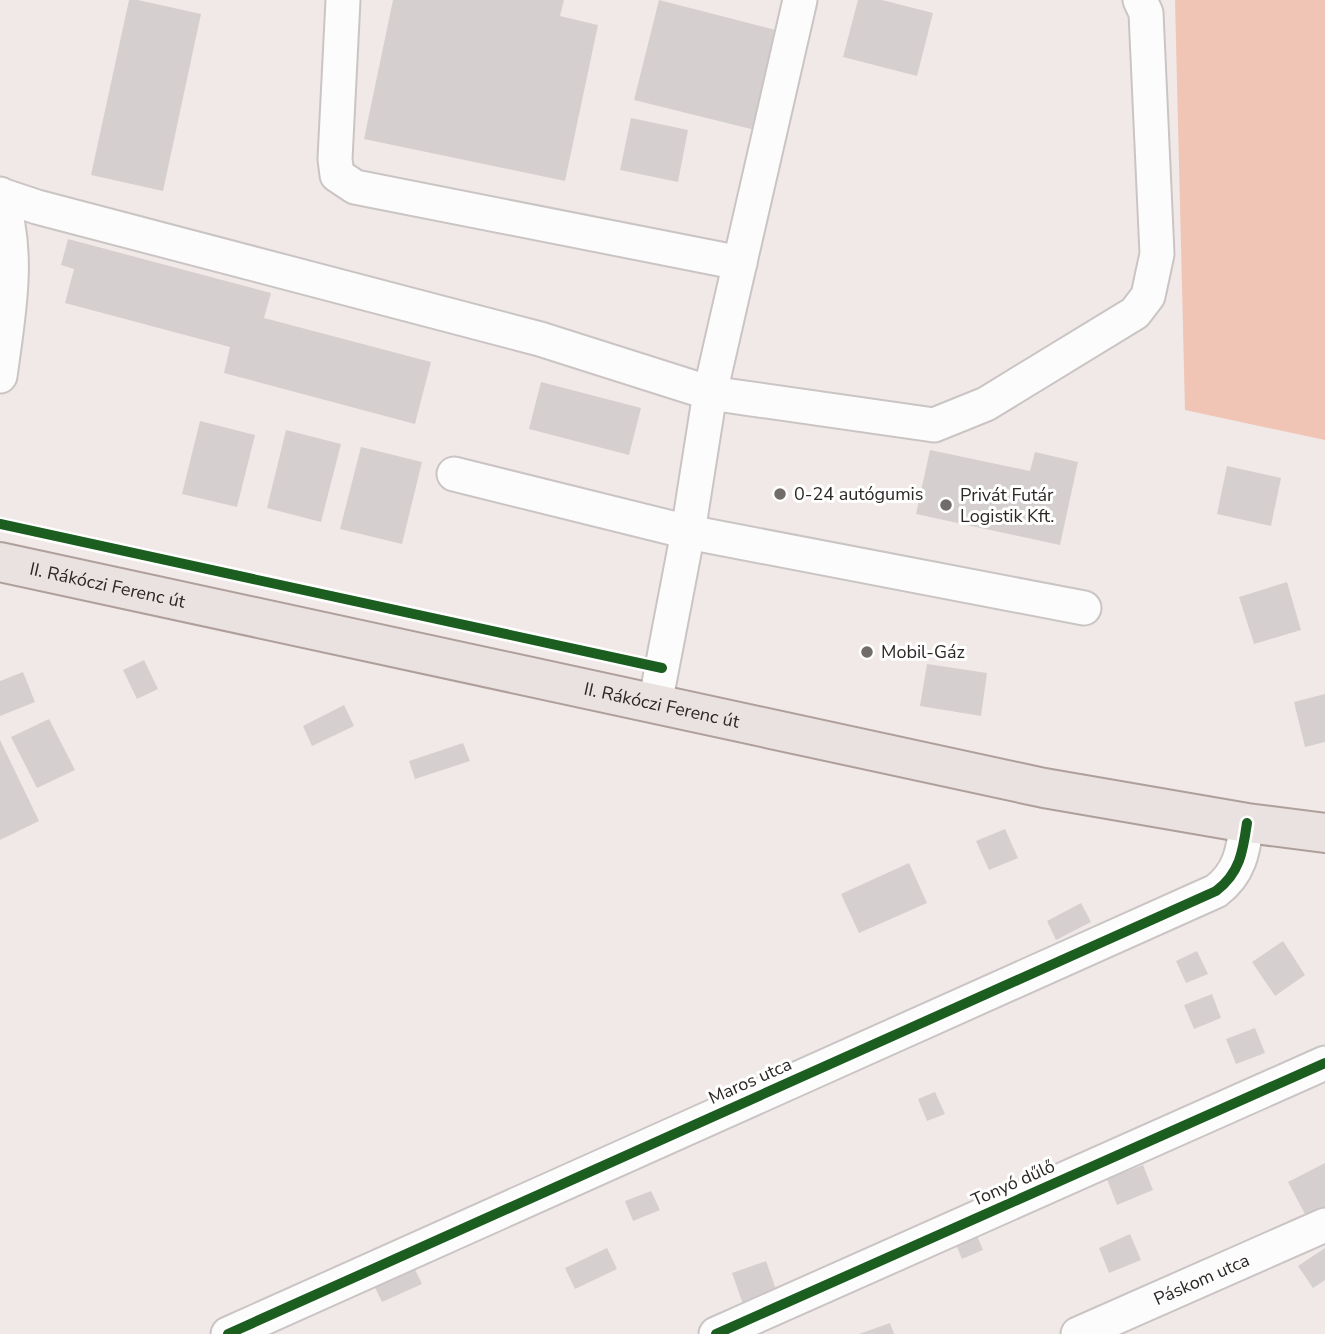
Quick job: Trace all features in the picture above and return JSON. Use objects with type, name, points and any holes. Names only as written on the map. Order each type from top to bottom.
[{"type":"main road","name":"II. Rákóczi Ferenc út","points":[[0,562],[1044,788],[1247,823],[1325,833]]},
{"type":"street","points":[[343,0],[335,159],[337,175],[355,187],[740,263]]},
{"type":"street","points":[[655,704],[688,532],[710,393],[800,0]]},
{"type":"street","points":[[0,195],[540,340],[710,393],[934,425],[986,404],[1135,313],[1148,296],[1157,254],[1146,13],[1140,0]]},
{"type":"street","points":[[0,195],[12,239],[8,322],[0,376]]},
{"type":"street","points":[[454,474],[688,532],[1084,608]]},
{"type":"street","name":"Maros utca","points":[[228,1334],[1216,891],[1237,869],[1243,856],[1247,823]]},
{"type":"street","name":"Tonyó dűlő","points":[[716,1334],[1325,1063]]},
{"type":"street","name":"Páskom utca","points":[[1078,1334],[1325,1225]]},
{"type":"shaded area","points":[[1175,0],[1325,0],[1325,440],[1185,410]]},
{"type":"building","points":[[129,0],[201,14],[163,191],[91,175]]},
{"type":"building","points":[[393,0],[564,0],[560,16],[598,25],[565,181],[364,139]]},
{"type":"building","points":[[659,0],[780,31],[755,130],[634,100]]},
{"type":"building","points":[[858,0],[882,0],[933,13],[917,76],[843,57]]},
{"type":"building","points":[[631,118],[688,130],[678,182],[620,170]]},
{"type":"building","points":[[68,239],[271,293],[264,318],[431,362],[415,424],[224,373],[230,347],[65,303],[74,269],[61,265]]},
{"type":"building","points":[[541,382],[641,408],[629,455],[529,429]]},
{"type":"building","points":[[200,421],[255,435],[237,507],[182,494]]},
{"type":"building","points":[[286,430],[341,444],[321,522],[267,508]]},
{"type":"building","points":[[361,447],[422,462],[402,544],[340,529]]},
{"type":"building","points":[[930,450],[1030,471],[1035,452],[1078,462],[1060,545],[916,514]]},
{"type":"building","points":[[1227,466],[1281,478],[1271,526],[1217,514]]},
{"type":"building","points":[[1287,582],[1301,630],[1254,644],[1239,597]]},
{"type":"building","points":[[144,660],[158,689],[137,699],[123,670]]},
{"type":"building","points":[[927,664],[987,673],[981,716],[920,706]]},
{"type":"building","points":[[23,672],[35,702],[0,716],[0,681]]},
{"type":"building","points":[[1325,694],[1325,742],[1305,747],[1294,702]]},
{"type":"building","points":[[344,705],[354,726],[312,746],[303,726]]},
{"type":"building","points":[[49,719],[75,770],[37,788],[11,737]]},
{"type":"building","points":[[0,740],[39,821],[0,840]]},
{"type":"building","points":[[463,743],[470,761],[415,779],[409,761]]},
{"type":"building","points":[[1005,829],[1018,858],[989,870],[976,841]]},
{"type":"building","points":[[909,863],[927,903],[859,933],[841,894]]},
{"type":"building","points":[[1081,903],[1091,922],[1056,940],[1047,921]]},
{"type":"building","points":[[1283,941],[1305,975],[1275,996],[1252,962]]},
{"type":"building","points":[[1197,951],[1208,974],[1186,983],[1176,961]]},
{"type":"building","points":[[1212,994],[1221,1018],[1194,1029],[1184,1005]]},
{"type":"building","points":[[1255,1028],[1265,1053],[1236,1064],[1226,1039]]},
{"type":"building","points":[[935,1092],[945,1114],[927,1121],[918,1099]]},
{"type":"building","points":[[1325,1163],[1325,1207],[1306,1216],[1288,1182]]},
{"type":"building","points":[[1143,1165],[1153,1190],[1117,1205],[1107,1179]]},
{"type":"building","points":[[651,1191],[660,1210],[633,1221],[625,1201]]},
{"type":"building","points":[[973,1226],[983,1250],[962,1259],[952,1235]]},
{"type":"building","points":[[1130,1234],[1141,1260],[1109,1273],[1099,1248]]},
{"type":"building","points":[[607,1248],[617,1269],[575,1289],[565,1268]]},
{"type":"building","points":[[1325,1248],[1325,1280],[1313,1288],[1298,1266]]},
{"type":"building","points":[[411,1261],[422,1284],[382,1302],[371,1279]]},
{"type":"building","points":[[766,1261],[777,1292],[743,1304],[732,1273]]},
{"type":"building","points":[[890,1323],[894,1334],[859,1334]]},
{"type":"cycle path","points":[[0,524],[662,668]]},
{"type":"cycle path","points":[[228,1334],[1216,891],[1235,869],[1242,852],[1247,823]]},
{"type":"cycle path","points":[[716,1334],[1325,1063]]},
{"type":"place","name":"0-24 autógumis","points":[[780,494]]},
{"type":"place","name":"Privát Futár Logistik Kft.","points":[[946,505]]},
{"type":"place","name":"Mobil-Gáz","points":[[867,652]]}]
